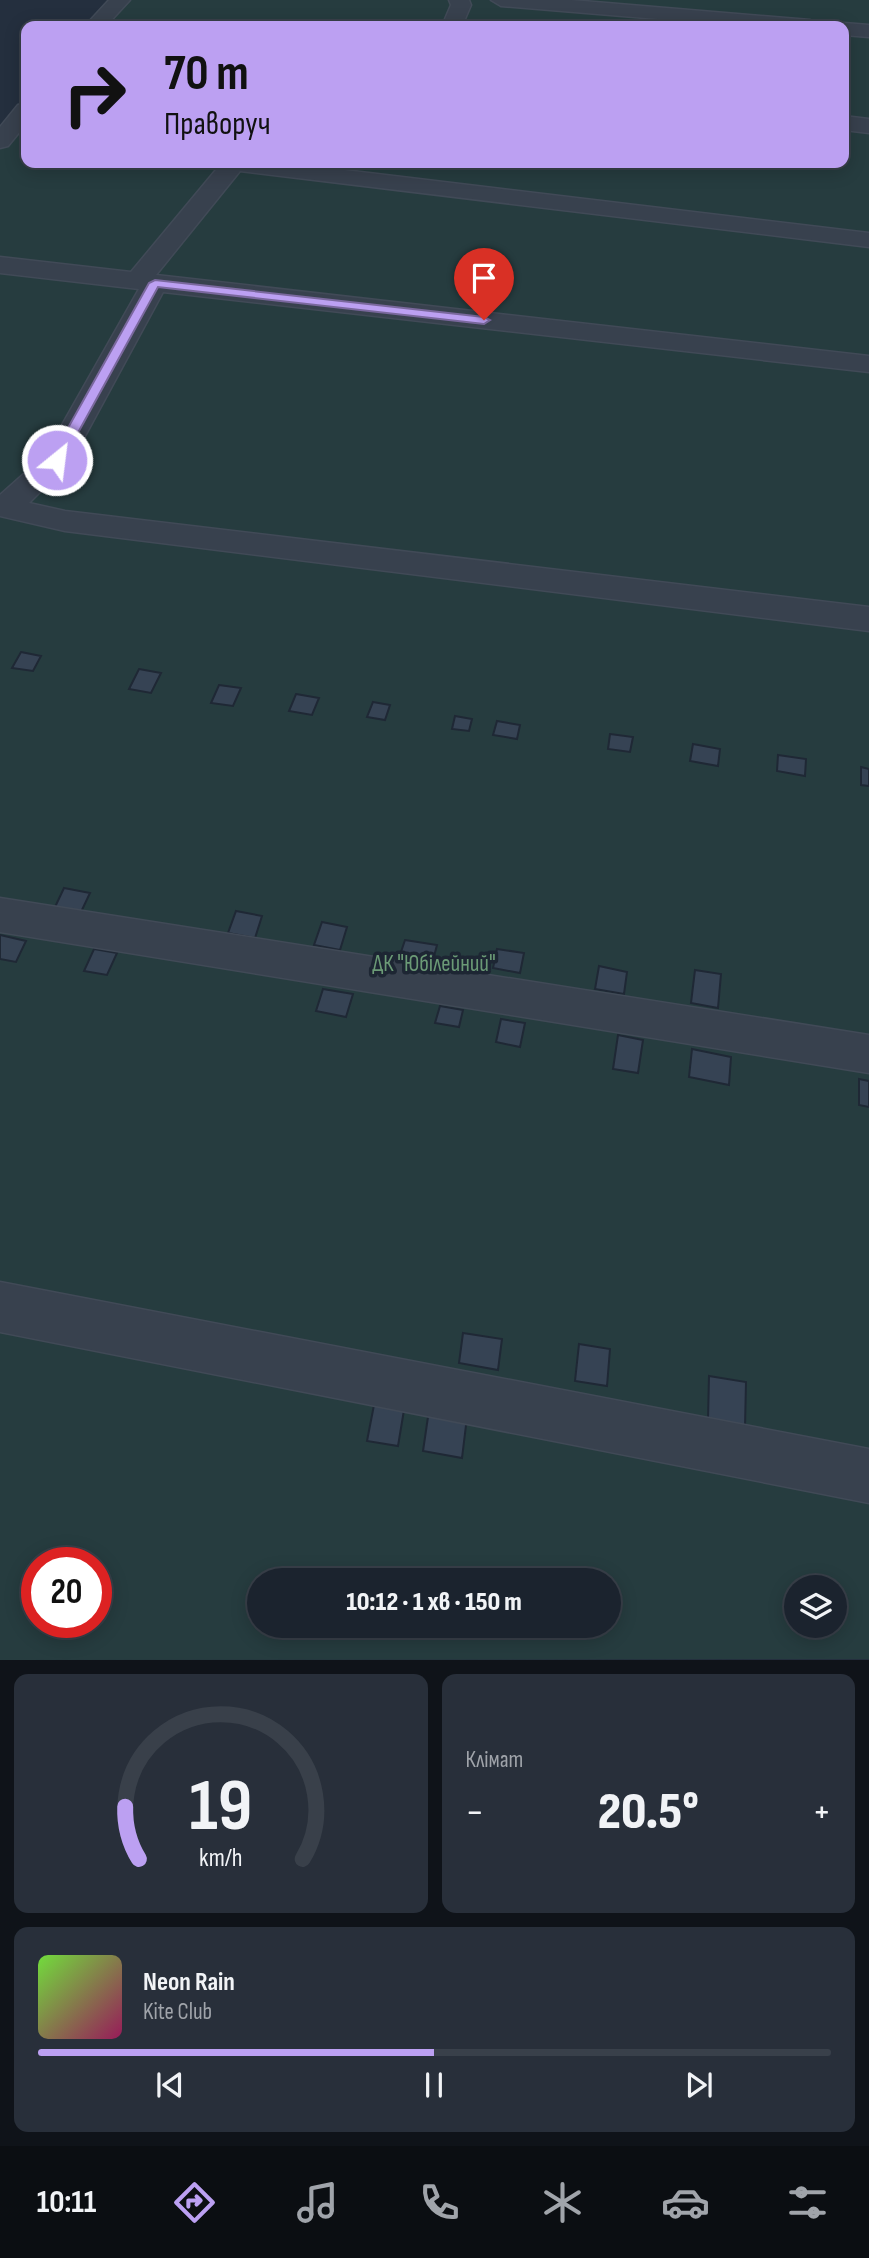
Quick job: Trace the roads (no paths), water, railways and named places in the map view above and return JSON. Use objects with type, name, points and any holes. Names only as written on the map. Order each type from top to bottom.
[{"type":"lane","points":[[100,21],[120,0]]},
{"type":"lane","points":[[454,21],[461,5],[459,0]]},
{"type":"lane","points":[[501,0],[751,21]]},
{"type":"lane","points":[[849,29],[869,31]]},
{"type":"lane","points":[[12,136],[21,119]]},
{"type":"lane","points":[[849,123],[869,125]]},
{"type":"lane","points":[[3,506],[32,486],[57,460],[146,282],[228,168]]},
{"type":"lane","points":[[273,168],[869,240]]},
{"type":"lane","points":[[0,265],[869,364]]},
{"type":"lane","points":[[3,506],[65,521],[869,619]]},
{"type":"lane","points":[[0,915],[869,1054]]},
{"type":"lane","points":[[0,1307],[869,1476]]},
{"type":"park label","name":"ДК \"Юбілейний\"","points":[[434,963]]}]
